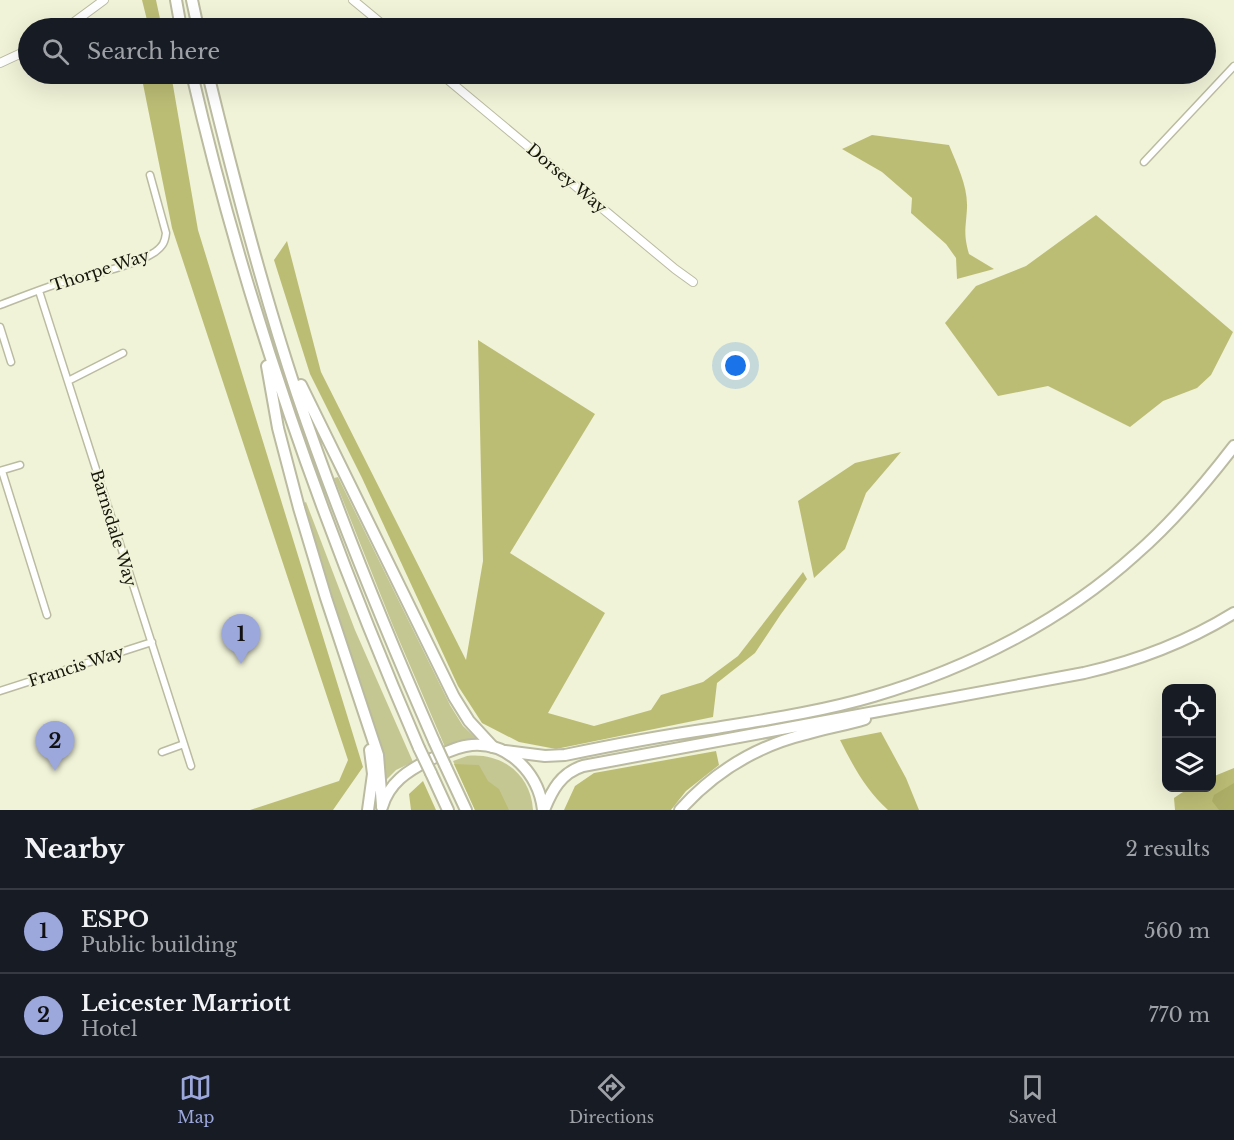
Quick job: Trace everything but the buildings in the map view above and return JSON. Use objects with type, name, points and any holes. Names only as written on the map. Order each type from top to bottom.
[{"type":"highway","points":[[176,0],[180,18]]},
{"type":"highway","points":[[192,0],[196,18]]},
{"type":"highway","points":[[194,84],[228,219],[257,318],[328,527],[372,639],[448,810]]},
{"type":"highway","points":[[210,84],[240,202],[297,393],[391,643],[466,810]]},
{"type":"highway","points":[[270,303],[304,393],[454,697],[469,721],[493,747]]},
{"type":"highway","points":[[257,318],[278,428],[299,508],[378,755],[382,808]]},
{"type":"highway","points":[[382,808],[394,784],[416,767],[459,747],[479,745],[545,756],[566,754],[781,716],[873,696],[951,669],[1000,646],[1045,621],[1091,590],[1136,555],[1199,490],[1234,446]]},
{"type":"highway","points":[[543,810],[561,779],[583,766],[1027,685],[1105,668],[1176,644],[1234,613]]},
{"type":"highway","points":[[358,698],[372,760],[372,786],[368,810]]},
{"type":"highway","points":[[680,810],[720,773],[757,752],[786,740],[854,723],[897,708]]},
{"type":"highway","points":[[505,751],[532,777],[539,791],[543,810]]},
{"type":"street","points":[[80,18],[104,0]]},
{"type":"street","points":[[353,0],[375,18]]},
{"type":"street","points":[[0,63],[18,55]]},
{"type":"street","points":[[1144,162],[1234,66]]},
{"type":"street","name":"Dorsey Way","points":[[453,84],[693,282]]},
{"type":"street","name":"Thorpe Way","points":[[0,305],[150,255],[165,243],[166,233],[150,175]]},
{"type":"street","name":"Barnsdale Way","points":[[39,291],[191,765]]},
{"type":"street","points":[[0,327],[11,362]]},
{"type":"street","points":[[68,381],[123,353]]},
{"type":"street","points":[[20,465],[1,471],[47,615]]},
{"type":"street","name":"Francis Way","points":[[0,691],[152,642]]},
{"type":"street","points":[[162,752],[184,744]]},
{"type":"green space","points":[[142,0],[156,0],[160,18],[146,18]]},
{"type":"green space","points":[[143,84],[173,84],[198,230],[363,767],[333,810],[250,810],[339,781],[348,760],[172,228]]},
{"type":"green space","points":[[872,135],[949,145],[966,192],[965,235],[969,254],[994,269],[957,279],[956,258],[946,244],[911,213],[912,198],[882,172],[842,149]]},
{"type":"green space","points":[[1096,215],[1233,332],[1211,375],[1197,388],[1163,401],[1130,427],[1048,386],[998,396],[945,323],[976,286],[1026,266]]},
{"type":"green space","points":[[287,241],[321,372],[466,660],[483,561],[478,340],[595,414],[510,553],[605,613],[548,713],[594,726],[651,710],[661,695],[703,682],[738,656],[803,572],[807,579],[755,653],[717,683],[713,717],[556,749],[519,742],[482,723],[458,686],[362,478],[310,374],[274,260]]},
{"type":"green space","points":[[901,452],[866,493],[845,549],[814,578],[798,501],[855,463]]},
{"type":"green space","points":[[338,477],[450,705],[463,726],[478,740],[445,747],[393,626],[334,478]]},
{"type":"green space","points":[[306,502],[355,630],[413,762],[396,770],[384,782],[302,504]]},
{"type":"green space","points":[[881,732],[906,778],[919,810],[888,810],[861,777],[840,740]]},
{"type":"green space","points":[[716,751],[719,765],[686,791],[671,810],[564,810],[575,786],[594,773]]},
{"type":"green space","points":[[467,756],[491,758],[512,768],[527,786],[533,810],[475,810],[453,761]]},
{"type":"green space","points":[[454,764],[479,765],[488,781],[499,789],[509,810],[475,810]]},
{"type":"green space","points":[[1234,768],[1234,810],[1175,810],[1174,798],[1184,792],[1216,792],[1216,775]]},
{"type":"green space","points":[[423,781],[436,810],[411,810],[409,794]]},
{"type":"shaded area","points":[[1234,783],[1234,810],[1219,810],[1212,801],[1214,795]]},
{"type":"place","name":"ESPO","points":[[241,664]]},
{"type":"place","name":"Leicester Marriott","points":[[55,771]]}]
